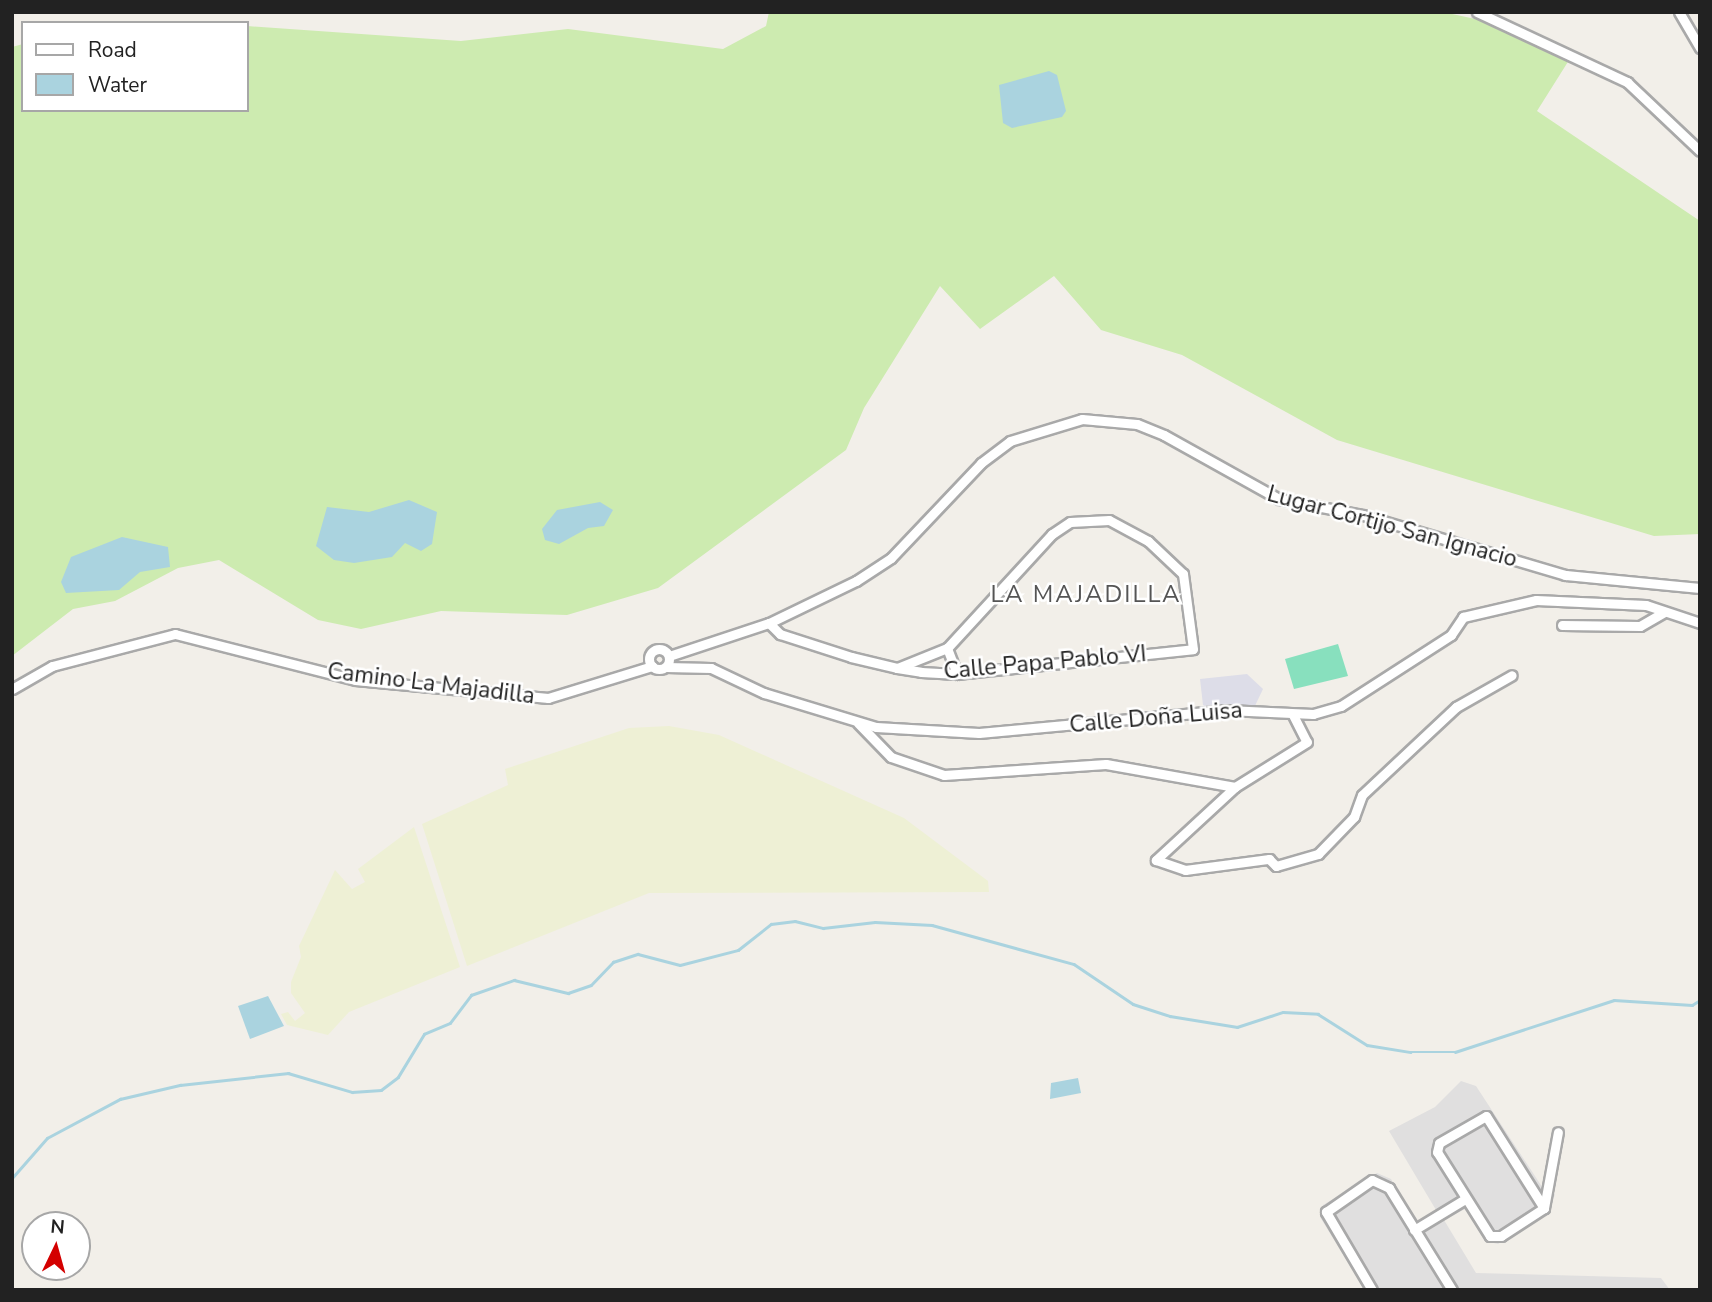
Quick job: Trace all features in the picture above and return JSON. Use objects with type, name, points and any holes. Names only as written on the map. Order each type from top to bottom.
[{"type":"street","points":[[1477,12],[1627,82],[1700,151]]},
{"type":"street","points":[[1679,12],[1700,48]]},
{"type":"street","name":"Lugar Cortijo San Ignacio","points":[[652,666],[654,651],[669,656],[769,623],[856,581],[891,558],[981,463],[1010,441],[1082,419],[1137,424],[1164,435],[1279,499],[1363,515],[1565,575],[1700,589]]},
{"type":"street","name":"Calle Papa Pablo VI","points":[[769,623],[780,634],[897,668],[957,674],[1193,649],[1183,574],[1173,559],[1109,520],[1089,518],[1052,534],[947,648]]},
{"type":"street","name":"Calle Doña Luisa","points":[[666,667],[711,668],[764,693],[858,723],[947,734],[1227,710],[1293,715],[1341,706],[1451,635],[1463,617],[1536,600],[1646,605],[1700,623]]},
{"type":"street","points":[[1562,625],[1640,626],[1664,612]]},
{"type":"street","name":"Camino La Majadilla","points":[[12,689],[52,666],[175,634],[355,680],[548,698],[652,666]]},
{"type":"street","points":[[897,668],[947,648],[957,674]]},
{"type":"street","points":[[652,666],[666,667],[669,656]]},
{"type":"street","points":[[1293,715],[1296,730],[1307,742],[1236,787],[1156,860],[1185,870],[1269,859],[1276,866],[1318,854],[1354,817],[1363,795],[1456,707],[1512,675]]},
{"type":"street","points":[[858,723],[891,757],[944,775],[1106,764],[1236,787]]},
{"type":"street","points":[[1544,1208],[1486,1116],[1439,1143],[1437,1152],[1490,1236],[1501,1236],[1544,1208],[1558,1132]]},
{"type":"street","points":[[1372,1290],[1326,1212],[1332,1203],[1380,1180],[1452,1290]]},
{"type":"street","points":[[1414,1230],[1465,1199]]},
{"type":"shaded area","points":[[1247,674],[1263,689],[1253,710],[1210,711],[1203,705],[1200,679]]},
{"type":"shaded area","points":[[1461,1081],[1476,1086],[1546,1193],[1555,1194],[1549,1213],[1498,1244],[1485,1241],[1465,1209],[1444,1220],[1476,1273],[1661,1278],[1670,1290],[1365,1290],[1320,1217],[1323,1205],[1377,1173],[1391,1179],[1417,1222],[1436,1210],[1389,1131],[1435,1107]]},
{"type":"green space","points":[[769,12],[1443,12],[1503,25],[1571,57],[1537,111],[1700,221],[1700,534],[1654,536],[1337,440],[1182,355],[1101,330],[1054,276],[980,329],[940,286],[864,408],[846,450],[658,588],[567,615],[441,611],[361,629],[318,620],[219,560],[178,568],[115,601],[73,609],[12,656],[12,47],[21,45],[21,112],[248,112],[248,26],[461,41],[568,29],[723,49],[766,26]]},
{"type":"green space","points":[[1338,644],[1348,676],[1294,689],[1285,659]]},
{"type":"green space","points":[[669,726],[719,735],[904,818],[988,881],[989,892],[649,893],[467,966],[422,824],[508,785],[505,769],[629,728]]},
{"type":"green space","points":[[414,827],[460,967],[349,1012],[328,1035],[287,1025],[281,1014],[288,1012],[295,1021],[305,1013],[291,993],[291,982],[301,957],[299,946],[335,870],[352,889],[365,882],[358,869]]},
{"type":"water","points":[[1049,71],[1057,75],[1066,111],[1062,117],[1012,128],[1003,123],[999,85]]},
{"type":"water","points":[[409,500],[437,512],[432,544],[421,551],[405,543],[392,557],[354,563],[334,560],[316,546],[327,507],[369,512]]},
{"type":"water","points":[[600,502],[613,510],[604,526],[588,528],[559,544],[545,540],[542,529],[557,510]]},
{"type":"water","points":[[122,537],[168,547],[170,567],[140,572],[119,590],[66,593],[61,582],[71,557]]},
{"type":"water","points":[[268,996],[284,1026],[250,1039],[238,1006]]},
{"type":"water","points":[[1078,1078],[1081,1093],[1050,1099],[1051,1083]]},
{"type":"waterway","points":[[12,1178],[47,1138],[120,1099],[180,1085],[288,1073],[352,1092],[381,1090],[398,1077],[424,1034],[450,1023],[471,995],[514,980],[568,993],[591,985],[613,962],[638,954],[680,965],[738,950],[771,924],[795,921],[823,928],[875,922],[932,925],[1074,964],[1133,1004],[1170,1016],[1237,1027],[1283,1012],[1318,1014],[1367,1045],[1410,1052],[1455,1052],[1614,1000],[1692,1005],[1700,1000]]},
{"type":"district","name":"LA MAJADILLA","points":[[1086,595]]}]
